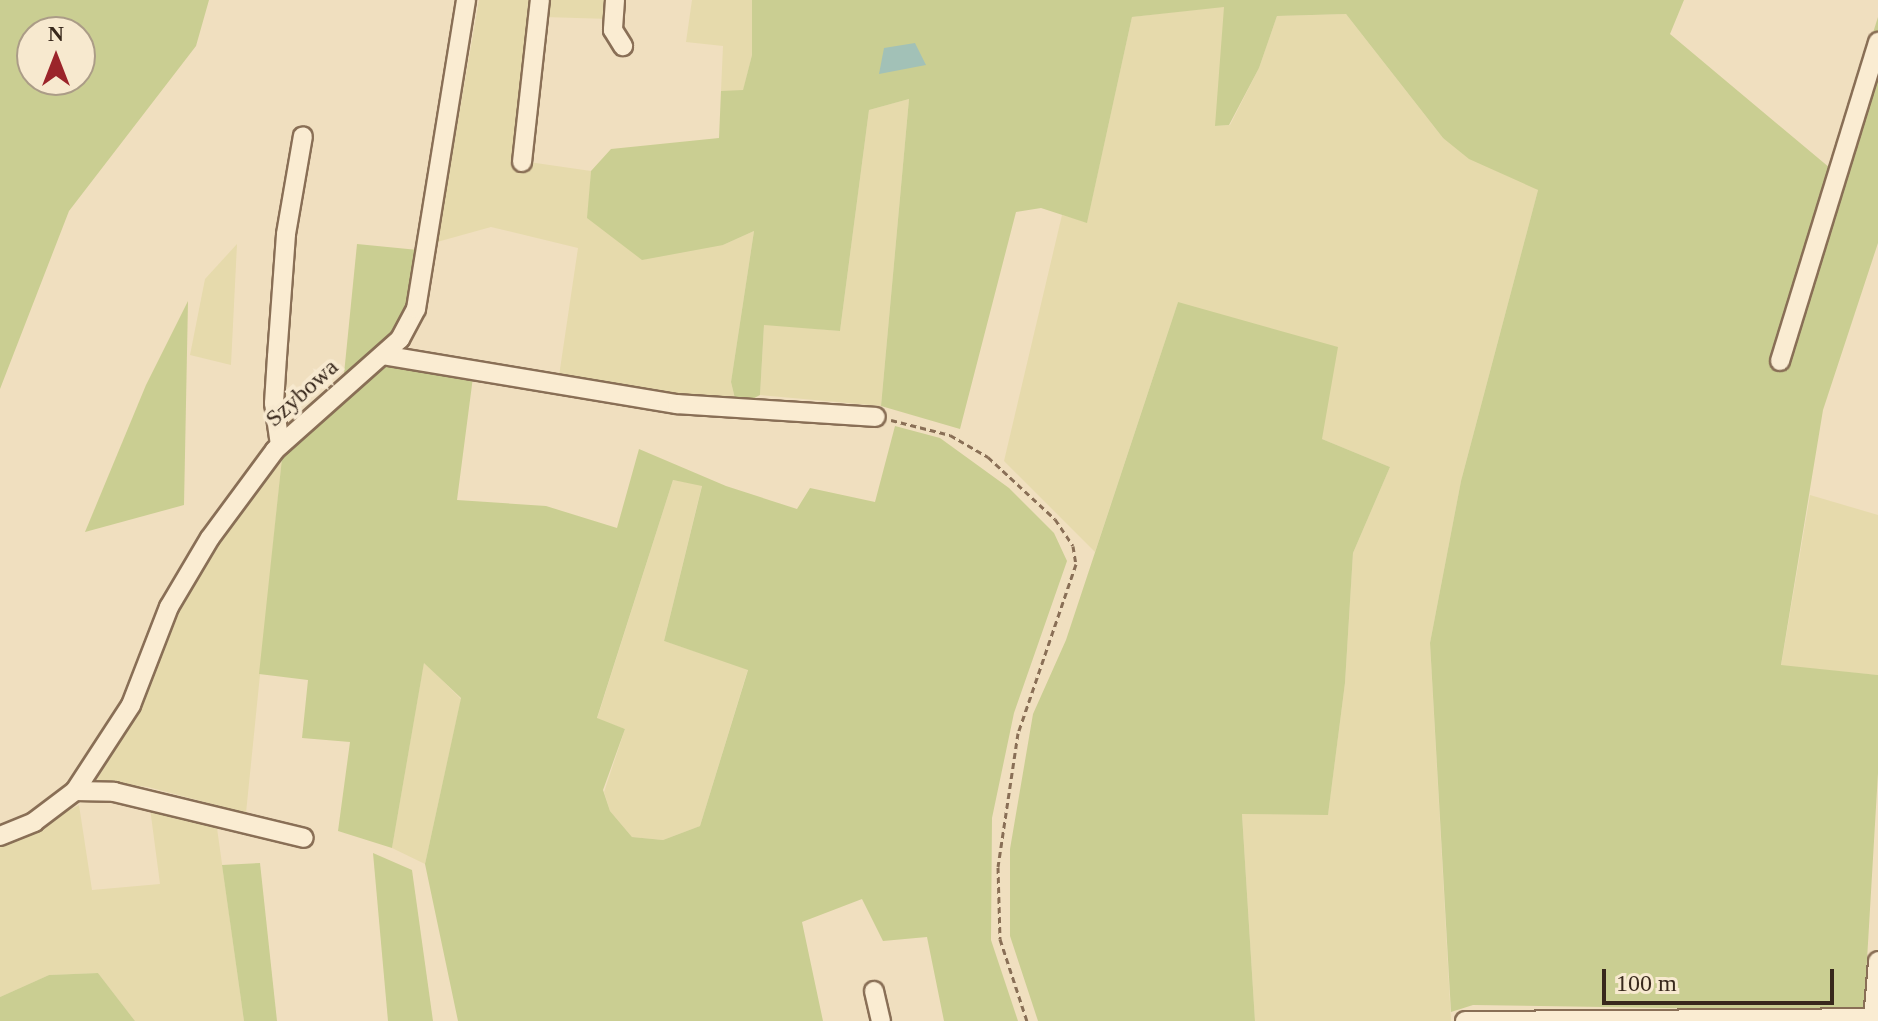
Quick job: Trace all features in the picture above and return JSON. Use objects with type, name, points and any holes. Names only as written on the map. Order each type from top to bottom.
[{"type":"street","name":"Szybowa","points":[[0,836],[34,822],[75,791],[131,705],[169,607],[210,538],[280,445],[400,339],[416,309],[466,0]]},
{"type":"street","points":[[522,162],[540,0]]},
{"type":"street","points":[[615,0],[613,30],[623,46]]},
{"type":"street","points":[[1780,361],[1878,42]]},
{"type":"street","points":[[280,445],[274,403],[279,327],[286,234],[303,136]]},
{"type":"street","points":[[383,355],[677,404],[876,417]]},
{"type":"street","points":[[75,791],[114,792],[304,838]]},
{"type":"street","points":[[1465,1021],[1873,1020],[1878,961]]},
{"type":"street","points":[[874,991],[881,1021]]},
{"type":"path","points":[[876,417],[950,435],[988,457],[1055,519],[1073,546],[1076,564],[1018,733],[998,867],[1000,939],[1027,1021]]},
{"type":"shaded area","points":[[479,0],[533,0],[515,160],[591,171],[588,218],[723,245],[754,231],[731,382],[737,407],[559,376],[578,248],[491,227],[437,242]]},
{"type":"shaded area","points":[[546,0],[611,0],[610,19],[544,17]]},
{"type":"shaded area","points":[[692,0],[752,0],[752,55],[743,91],[721,91],[723,46],[686,42]]},
{"type":"shaded area","points":[[1225,6],[1216,126],[1230,125],[1259,68],[1277,16],[1346,14],[1443,138],[1538,190],[1461,481],[1430,643],[1451,1021],[1255,1021],[1242,814],[1328,814],[1345,683],[1353,553],[1390,467],[1322,439],[1178,302],[1095,552],[1004,461],[1062,215],[1087,222],[1132,17]]},
{"type":"shaded area","points":[[909,99],[881,406],[760,395],[764,324],[840,331],[869,110]]},
{"type":"shaded area","points":[[237,244],[231,365],[190,355],[205,279]]},
{"type":"shaded area","points":[[282,458],[246,813],[148,787],[96,781],[133,720],[181,606],[217,543]]},
{"type":"shaded area","points":[[673,480],[702,485],[664,641],[748,669],[700,826],[663,840],[632,837],[610,811],[604,792],[625,729],[597,719]]},
{"type":"shaded area","points":[[1810,495],[1878,515],[1878,675],[1781,666]]},
{"type":"shaded area","points":[[424,662],[461,699],[425,864],[392,848]]},
{"type":"shaded area","points":[[79,805],[92,890],[160,884],[150,808],[217,828],[244,1021],[135,1021],[98,973],[49,975],[0,997],[0,846]]},
{"type":"green space","points":[[0,0],[209,0],[196,46],[69,211],[0,389]]},
{"type":"green space","points":[[752,0],[1684,0],[1670,34],[1830,168],[1878,17],[1878,243],[1823,410],[1781,665],[1878,675],[1878,773],[1864,1011],[1473,1005],[1451,1012],[1430,643],[1461,481],[1538,190],[1469,159],[1443,138],[1346,14],[1277,16],[1259,68],[1229,125],[1215,126],[1224,7],[1132,17],[1087,223],[1041,208],[1016,212],[960,429],[881,406],[909,99],[869,110],[840,331],[764,325],[760,395],[737,407],[731,382],[754,231],[723,245],[642,260],[587,218],[591,171],[611,149],[719,138],[721,91],[743,90],[752,55]]},
{"type":"green space","points":[[357,244],[418,250],[408,303],[391,336],[344,374]]},
{"type":"green space","points":[[188,301],[184,505],[85,532],[146,385]]},
{"type":"green space","points":[[1178,302],[1338,347],[1322,439],[1390,467],[1353,553],[1345,683],[1328,815],[1242,814],[1255,1021],[1038,1021],[1010,936],[1010,849],[1033,714],[1066,640]]},
{"type":"green space","points":[[386,362],[473,377],[457,500],[546,506],[617,528],[639,449],[726,486],[797,509],[810,488],[875,502],[895,426],[940,438],[1009,488],[1054,533],[1067,561],[1014,713],[992,818],[991,940],[1018,1021],[944,1021],[927,937],[883,941],[862,899],[802,922],[823,1021],[458,1021],[425,864],[461,698],[424,663],[392,848],[338,831],[350,742],[302,738],[308,680],[259,674],[282,458]],"holes":[[[673,480],[702,486],[664,641],[748,670],[700,826],[663,840],[632,837],[610,811],[603,790],[625,729],[597,718]]]},
{"type":"green space","points":[[373,853],[412,870],[433,1021],[388,1021]]},
{"type":"green space","points":[[260,863],[277,1021],[244,1021],[222,865]]},
{"type":"green space","points":[[98,973],[135,1021],[0,1021],[0,997],[49,975]]},
{"type":"water","points":[[915,43],[926,65],[879,74],[884,48]]}]
